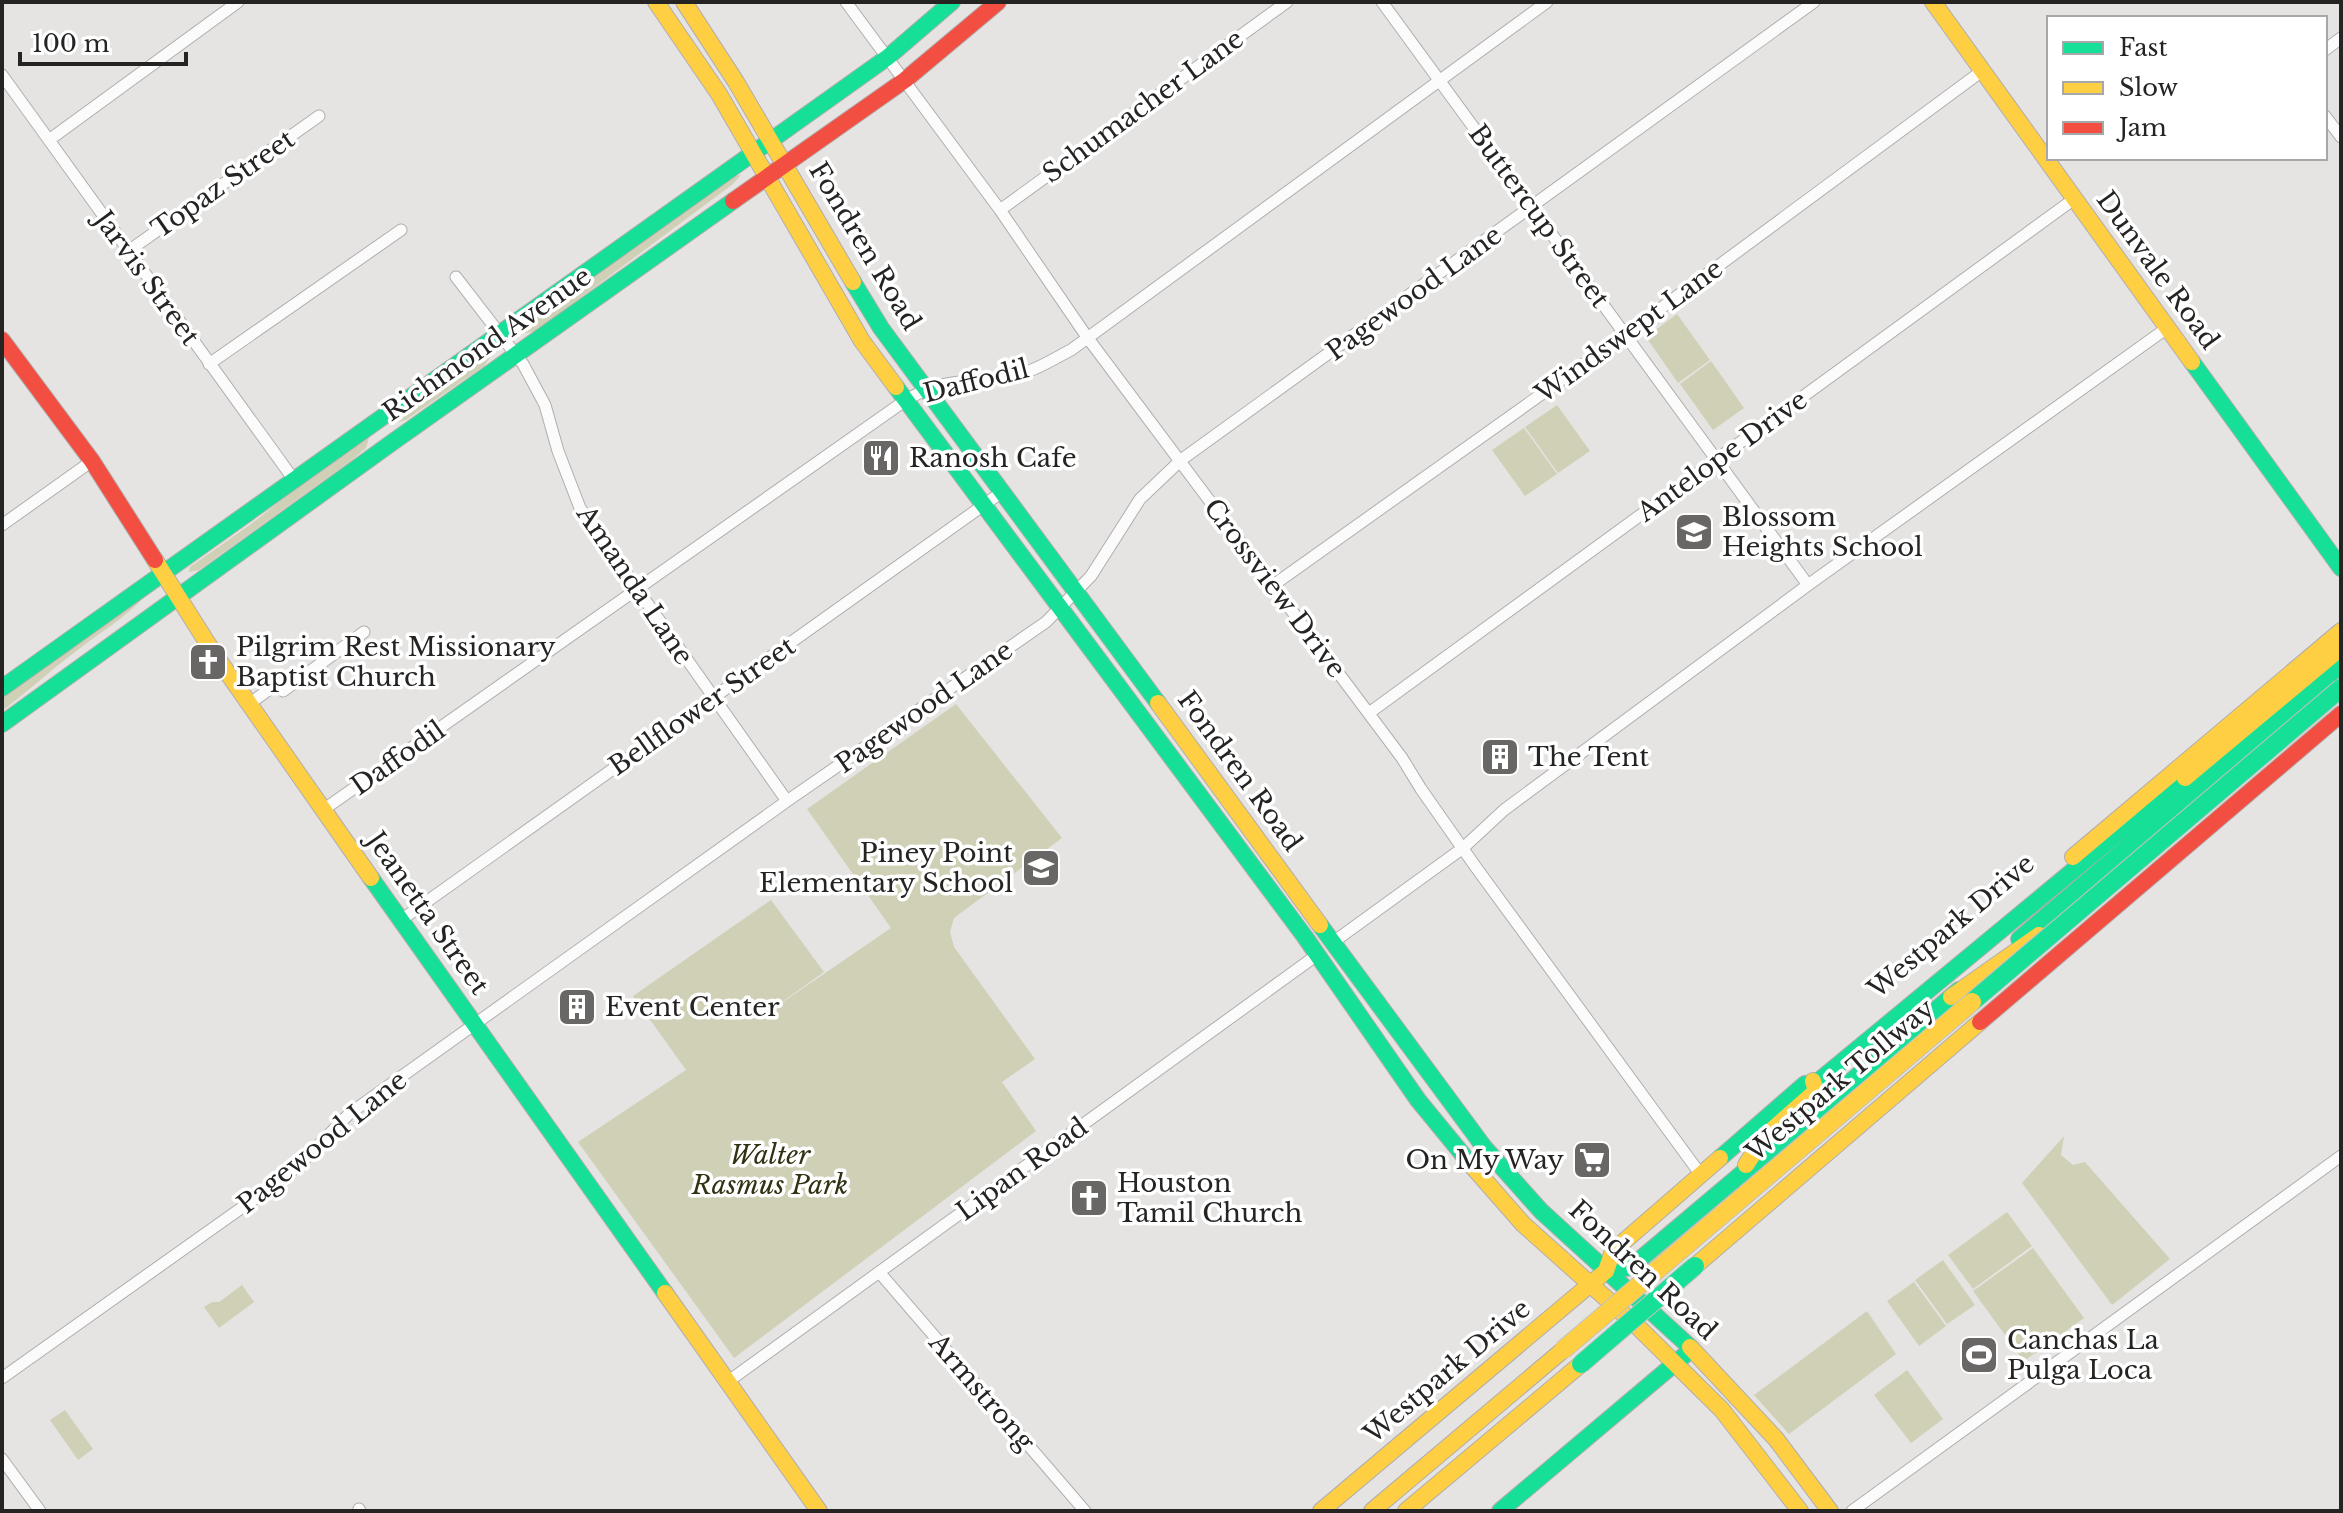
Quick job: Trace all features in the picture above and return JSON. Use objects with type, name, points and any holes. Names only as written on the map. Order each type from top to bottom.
[{"type":"main road","name":"Fondren Road","points":[[656,2],[719,94],[842,309],[983,506],[1146,721],[1317,955],[1418,1100],[1523,1224],[1675,1363],[1729,1419],[1800,1511]]},
{"type":"main road","name":"Fondren Road","points":[[684,2],[771,139],[853,285],[881,328],[1438,1087],[1484,1147],[1541,1211],[1692,1349],[1776,1439],[1830,1511]]},
{"type":"main road","name":"Richmond Avenue","points":[[2,688],[162,571],[888,57],[952,2]]},
{"type":"main road","name":"Richmond Avenue","points":[[2,724],[905,80],[998,2]]},
{"type":"main road","name":"Dunvale Road","points":[[1933,2],[2341,568]]},
{"type":"main road","name":"Jeanetta Street","points":[[2,340],[92,461],[249,704],[819,1511]]},
{"type":"main road","name":"Westpark Drive","points":[[1606,1271],[1613,1251],[2341,631]]},
{"type":"main road","points":[[1737,1179],[1765,1136],[1816,1091],[1808,1084],[2006,928],[2341,648]]},
{"type":"main road","name":"Westpark Drive","points":[[1321,1511],[1606,1271],[1631,1267],[2341,665]]},
{"type":"main road","name":"Westpark Tollway","points":[[1372,1511],[2341,688]]},
{"type":"main road","points":[[1146,721],[1163,710]]},
{"type":"main road","name":"Westpark Tollway","points":[[1406,1511],[2341,714]]},
{"type":"main road","points":[[1951,997],[2289,758]]},
{"type":"main road","points":[[1227,832],[1244,821]]},
{"type":"main road","points":[[1261,879],[1315,936],[1332,943]]},
{"type":"main road","points":[[1317,955],[1330,958],[1350,985],[1379,1006]]},
{"type":"main road","points":[[1418,1100],[1438,1087]]},
{"type":"main road","points":[[1504,1203],[1521,1189]]},
{"type":"main road","points":[[1500,1511],[1692,1349]]},
{"type":"street","points":[[49,140],[238,2]]},
{"type":"street","name":"Crossview Drive","points":[[846,2],[1000,210],[1087,337],[1402,758],[1463,848],[1701,1175]]},
{"type":"street","name":"Schumacher Lane","points":[[1000,210],[1287,2]]},
{"type":"street","name":"Buttercup Street","points":[[1382,2],[1808,585]]},
{"type":"street","name":"Daffodil","points":[[323,810],[906,400],[926,388],[950,381],[1022,374],[1071,350],[1547,2]]},
{"type":"street","name":"Pagewood Lane","points":[[2,1378],[278,1182],[349,1114],[787,801],[1046,622],[1091,576],[1140,499],[1181,460],[1814,2]]},
{"type":"street","name":"Windswept Lane","points":[[1272,586],[1626,334],[1982,71]]},
{"type":"street","name":"Jarvis Street","points":[[2,75],[294,480]]},
{"type":"street","name":"Topaz Street","points":[[127,252],[319,116]]},
{"type":"street","points":[[2327,119],[2341,137]]},
{"type":"street","name":"Antelope Drive","points":[[1369,713],[2074,199]]},
{"type":"street","points":[[209,364],[401,230]]},
{"type":"street","name":"Amanda Lane","points":[[456,277],[516,355],[545,405],[558,451],[580,508],[787,801]]},
{"type":"street","points":[[1332,943],[1463,848],[1504,810],[1808,585],[2167,328]]},
{"type":"street","points":[[2,525],[92,461]]},
{"type":"street","name":"Bellflower Street","points":[[401,920],[1002,492]]},
{"type":"street","points":[[249,704],[278,683],[283,691],[364,632]]},
{"type":"street","name":"Lipan Road","points":[[726,1383],[1317,955]]},
{"type":"street","points":[[1852,1511],[2341,1156]]},
{"type":"street","name":"Armstrong","points":[[879,1272],[1085,1511]]},
{"type":"street","points":[[2,1459],[40,1511]]},
{"type":"green space","points":[[741,175],[536,331],[519,335],[531,317],[731,176]]},
{"type":"green space","points":[[1677,314],[1710,360],[1678,383],[1646,337]]},
{"type":"green space","points":[[495,351],[484,366],[406,420],[396,423],[399,415],[475,357]]},
{"type":"green space","points":[[1711,361],[1744,408],[1713,430],[1680,384]]},
{"type":"green space","points":[[1557,405],[1590,451],[1558,473],[1525,427]]},
{"type":"green space","points":[[1524,428],[1557,474],[1525,496],[1492,450]]},
{"type":"green space","points":[[369,438],[366,448],[352,460],[199,570],[189,572],[190,567],[356,442]]},
{"type":"green space","points":[[144,597],[2,711],[2,696],[91,630]]},
{"type":"green space","name":"Walter Rasmus Park","points":[[956,704],[1062,838],[954,918],[950,932],[954,947],[1035,1059],[1002,1082],[1036,1131],[734,1358],[578,1142],[686,1070],[633,996],[771,900],[824,972],[761,1017],[891,928],[807,809]]},
{"type":"green space","points":[[2064,1136],[2061,1155],[2073,1165],[2085,1162],[2170,1259],[2112,1305],[2022,1183]]},
{"type":"green space","points":[[2007,1212],[2032,1246],[1973,1289],[1948,1255]]},
{"type":"green space","points":[[2033,1248],[2084,1318],[2024,1361],[1973,1291]]},
{"type":"green space","points":[[1943,1260],[1975,1305],[1947,1324],[1915,1280]]},
{"type":"green space","points":[[1914,1282],[1946,1326],[1919,1346],[1887,1301]]},
{"type":"green space","points":[[242,1285],[254,1302],[219,1328],[204,1307],[219,1302]]},
{"type":"green space","points":[[1867,1311],[1896,1354],[1789,1434],[1754,1395]]},
{"type":"green space","points":[[1907,1370],[1943,1419],[1911,1443],[1874,1395]]},
{"type":"green space","points":[[65,1410],[93,1449],[78,1460],[50,1420]]},
{"type":"traffic: fast","points":[[2,688],[888,57],[952,2]]},
{"type":"traffic: fast","points":[[2,724],[733,201]]},
{"type":"traffic: fast","points":[[853,282],[881,328],[1158,703]]},
{"type":"traffic: fast","points":[[2192,362],[2341,568]]},
{"type":"traffic: fast","points":[[896,387],[1305,937],[1418,1100],[1473,1167]]},
{"type":"traffic: fast","points":[[2019,939],[2341,665]]},
{"type":"traffic: fast","points":[[1972,1002],[2341,688]]},
{"type":"traffic: fast","points":[[1798,1090],[1815,1084],[2185,778]]},
{"type":"traffic: fast","points":[[371,878],[665,1293]]},
{"type":"traffic: fast","points":[[1320,925],[1484,1147],[1541,1211],[1690,1347]]},
{"type":"traffic: fast","points":[[1606,1271],[1631,1267],[1959,990]]},
{"type":"traffic: fast","points":[[1720,1158],[1805,1084]]},
{"type":"traffic: fast","points":[[1581,1364],[1695,1266]]},
{"type":"traffic: fast","points":[[1500,1511],[1692,1349]]},
{"type":"traffic: slow","points":[[656,2],[719,94],[862,341],[896,387]]},
{"type":"traffic: slow","points":[[684,2],[736,82],[853,282]]},
{"type":"traffic: slow","points":[[1933,2],[2192,362]]},
{"type":"traffic: slow","points":[[155,560],[213,652],[371,878]]},
{"type":"traffic: slow","points":[[2073,857],[2341,631]]},
{"type":"traffic: slow","points":[[2185,778],[2341,648]]},
{"type":"traffic: slow","points":[[1158,703],[1320,925]]},
{"type":"traffic: slow","points":[[1951,997],[2039,935]]},
{"type":"traffic: slow","points":[[1563,1350],[1972,1002]]},
{"type":"traffic: slow","points":[[1695,1266],[1980,1022]]},
{"type":"traffic: slow","points":[[1746,1165],[1765,1136],[1816,1091],[1813,1081]]},
{"type":"traffic: slow","points":[[1321,1511],[1606,1271],[1613,1251],[1720,1158]]},
{"type":"traffic: slow","points":[[1473,1167],[1523,1224],[1638,1327],[1722,1410],[1800,1511]]},
{"type":"traffic: slow","points":[[665,1293],[819,1511]]},
{"type":"traffic: slow","points":[[1690,1347],[1776,1439],[1830,1511]]},
{"type":"traffic: slow","points":[[1372,1511],[1563,1350]]},
{"type":"traffic: slow","points":[[1406,1511],[1581,1364]]},
{"type":"traffic: jam","points":[[733,201],[905,80],[998,2]]},
{"type":"traffic: jam","points":[[2,340],[92,461],[155,560]]},
{"type":"traffic: jam","points":[[1980,1022],[2341,714]]},
{"type":"place","name":"Ranosh Cafe","points":[[881,458]]},
{"type":"place","name":"Blossom Heights School","points":[[1694,532]]},
{"type":"place","name":"Pilgrim Rest Missionary Baptist Church","points":[[208,662]]},
{"type":"place","name":"The Tent","points":[[1500,757]]},
{"type":"place","name":"Piney Point Elementary School","points":[[1041,868]]},
{"type":"place","name":"Event Center","points":[[577,1007]]},
{"type":"place","name":"On My Way","points":[[1592,1160]]},
{"type":"place","name":"Houston Tamil Church","points":[[1089,1198]]},
{"type":"place","name":"Canchas La Pulga Loca","points":[[1979,1355]]}]
